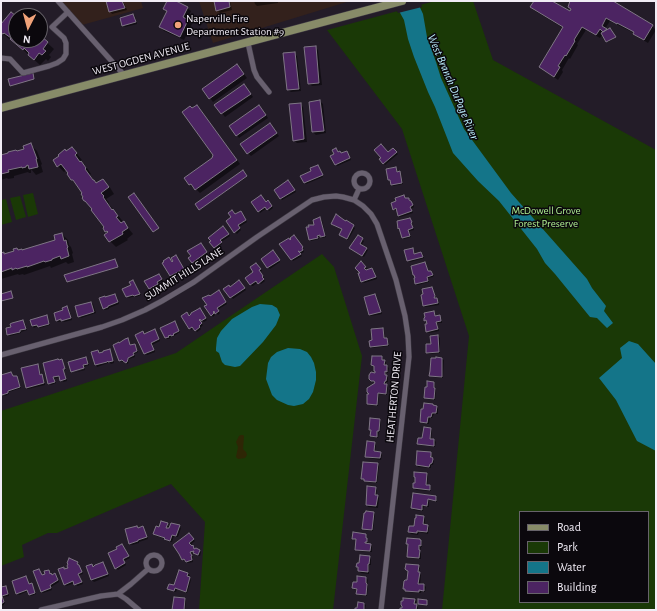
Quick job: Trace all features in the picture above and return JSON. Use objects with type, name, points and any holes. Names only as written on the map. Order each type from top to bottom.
[{"type":"main road","name":"WEST OGDEN AVENUE","points":[[1,108],[402,1]]},
{"type":"street","points":[[58,1],[124,75]]},
{"type":"street","points":[[1,58],[10,59],[23,72],[49,66],[63,59],[66,54],[66,43],[64,38],[52,27],[68,12]]},
{"type":"street","points":[[248,43],[257,77],[269,92]]},
{"type":"street","points":[[354,200],[359,189]]},
{"type":"street","name":"SUMMIT HILLS LANE","points":[[1,356],[102,327],[162,302],[194,282],[312,200],[336,196],[354,200]]},
{"type":"street","name":"HEATHERTON DRIVE","points":[[354,200],[371,214],[377,224],[396,280],[405,316],[408,336],[409,357],[381,610]]},
{"type":"street","points":[[41,610],[101,596],[118,594],[148,569]]},
{"type":"street","points":[[118,594],[140,610]]},
{"type":"shaded area","points":[[59,1],[141,1],[143,8],[82,25]]},
{"type":"shaded area","points":[[199,1],[350,1],[213,43]]},
{"type":"green space","name":"McDowell Grove Forest Preserve","points":[[435,1],[473,1],[493,60],[656,150],[656,610],[442,610],[469,336],[402,129],[327,30]]},
{"type":"green space","points":[[33,193],[38,214],[28,217],[23,195]]},
{"type":"green space","points":[[20,196],[26,217],[16,220],[10,198]]},
{"type":"green space","points":[[6,199],[12,222],[1,225],[1,200]]},
{"type":"green space","points":[[322,254],[334,267],[362,356],[333,610],[199,610],[205,522],[171,484],[57,533],[48,533],[22,545],[24,557],[1,566],[1,411],[176,353]]},
{"type":"sand","points":[[241,435],[244,436],[243,449],[247,455],[245,458],[238,459],[236,457],[238,447],[236,442]]},
{"type":"water","points":[[417,1],[423,14],[427,37],[441,78],[464,129],[511,193],[587,279],[606,306],[604,311],[613,323],[607,328],[597,318],[590,317],[545,263],[537,249],[499,201],[478,181],[453,153],[414,57],[404,20],[394,2]]},
{"type":"water","points":[[260,304],[272,305],[277,308],[280,315],[276,325],[263,342],[240,366],[235,367],[225,365],[222,362],[219,353],[216,351],[217,338],[221,331],[232,319]]},
{"type":"water","points":[[629,341],[638,344],[656,364],[656,451],[637,441],[616,400],[599,378],[622,358],[620,348]]},
{"type":"water","points":[[288,348],[300,349],[307,352],[314,363],[316,372],[313,392],[309,399],[303,404],[294,406],[277,400],[272,395],[266,379],[268,363],[271,357],[277,352]]},
{"type":"pier","points":[[391,1],[420,1],[422,7],[398,13]]},
{"type":"building","points":[[106,1],[122,1],[125,8],[109,12]]},
{"type":"building","points":[[167,1],[176,1],[188,7],[183,17],[188,20],[180,37],[159,27],[167,11],[163,9]]},
{"type":"building","points":[[214,1],[229,1],[230,7],[216,11]]},
{"type":"building","points":[[534,1],[552,1],[570,11],[571,9],[568,7],[570,1],[613,1],[653,25],[644,40],[633,34],[634,32],[606,18],[602,26],[607,29],[603,32],[600,29],[596,35],[582,27],[566,56],[565,55],[558,66],[560,67],[554,77],[539,67],[563,27],[530,7]]},
{"type":"building","points":[[133,14],[136,22],[122,26],[120,18]]},
{"type":"building","points":[[8,16],[8,36],[1,33],[1,24]]},
{"type":"building","points":[[610,28],[616,37],[606,42],[601,33]]},
{"type":"building","points":[[316,46],[319,83],[308,84],[304,47]]},
{"type":"building","points":[[24,48],[44,48],[46,51],[42,55],[39,53],[34,60],[28,55],[29,53]]},
{"type":"building","points":[[295,52],[299,89],[287,90],[283,53]]},
{"type":"building","points":[[237,64],[244,74],[209,99],[202,89]]},
{"type":"building","points":[[33,73],[34,79],[10,86],[8,79]]},
{"type":"building","points":[[244,84],[251,94],[221,114],[214,105]]},
{"type":"building","points":[[320,100],[324,131],[312,132],[309,102]]},
{"type":"building","points":[[301,103],[304,139],[293,141],[289,104]]},
{"type":"building","points":[[197,105],[237,160],[195,190],[184,178],[212,158],[213,155],[182,112],[190,106],[192,108]]},
{"type":"building","points":[[259,105],[266,115],[236,136],[229,126]]},
{"type":"building","points":[[270,123],[277,133],[247,154],[240,144]]},
{"type":"building","points":[[31,143],[37,159],[38,167],[29,169],[28,165],[22,168],[8,170],[9,172],[1,174],[1,155],[24,149],[23,146]]},
{"type":"building","points":[[381,144],[388,152],[393,148],[397,152],[383,164],[379,159],[381,158],[374,150]]},
{"type":"building","points":[[72,147],[77,153],[75,155],[80,162],[81,161],[93,180],[96,183],[103,179],[109,187],[101,193],[112,210],[113,209],[118,216],[116,217],[121,223],[124,221],[128,228],[122,232],[123,234],[109,242],[104,235],[108,232],[105,232],[104,227],[91,210],[92,209],[82,198],[82,193],[73,180],[71,180],[61,164],[57,167],[53,160],[65,149],[66,151]]},
{"type":"building","points":[[336,148],[338,152],[340,151],[341,153],[347,151],[350,158],[335,165],[330,156],[334,154],[332,150]]},
{"type":"building","points":[[318,165],[323,175],[304,183],[300,176],[311,171],[310,168]]},
{"type":"building","points":[[396,167],[397,172],[400,171],[402,183],[391,185],[390,180],[388,180],[386,169]]},
{"type":"building","points":[[243,170],[247,176],[199,210],[195,204]]},
{"type":"building","points":[[288,180],[295,190],[280,199],[274,190]]},
{"type":"building","points":[[134,193],[159,228],[153,232],[128,197]]},
{"type":"building","points":[[261,195],[266,202],[268,200],[272,206],[267,210],[265,207],[258,212],[251,202]]},
{"type":"building","points":[[404,195],[405,198],[409,198],[413,205],[410,207],[412,211],[398,216],[396,208],[393,210],[391,203],[396,201],[395,198]]},
{"type":"building","points":[[232,210],[235,214],[241,211],[246,220],[238,225],[240,228],[234,233],[226,221],[231,217],[228,213]]},
{"type":"building","points":[[336,214],[354,225],[347,239],[339,235],[342,229],[331,224]]},
{"type":"building","points":[[320,217],[325,236],[320,237],[320,235],[317,236],[318,238],[309,240],[306,227],[309,227],[308,225],[314,225],[313,220]]},
{"type":"building","points":[[410,218],[413,228],[408,230],[410,236],[402,238],[399,228],[398,229],[397,221]]},
{"type":"building","points":[[223,226],[229,234],[220,240],[222,242],[214,248],[209,242],[211,241],[208,238]]},
{"type":"building","points":[[62,233],[64,241],[66,240],[69,256],[61,259],[60,256],[52,260],[27,267],[12,270],[12,268],[1,272],[1,253],[4,252],[4,254],[14,251],[13,249],[17,248],[18,250],[22,250],[55,240],[54,235]]},
{"type":"building","points":[[294,235],[303,247],[303,250],[300,252],[298,251],[301,254],[291,260],[279,244],[289,238],[290,240],[290,238]]},
{"type":"building","points":[[358,235],[363,238],[360,244],[367,248],[362,256],[349,248]]},
{"type":"building","points":[[201,243],[207,252],[192,263],[188,258],[191,256],[187,251]]},
{"type":"building","points":[[413,248],[414,254],[421,252],[423,257],[407,261],[404,250]]},
{"type":"building","points":[[273,250],[280,260],[267,268],[261,259]]},
{"type":"building","points":[[176,255],[184,269],[170,276],[162,263],[169,257],[172,262],[173,261],[171,258]]},
{"type":"building","points":[[115,259],[118,267],[67,282],[64,275]]},
{"type":"building","points":[[361,261],[366,267],[364,268],[366,270],[372,268],[376,277],[361,282],[358,273],[360,273],[355,268]]},
{"type":"building","points":[[425,262],[428,271],[431,271],[433,275],[427,277],[428,281],[415,284],[415,278],[411,266]]},
{"type":"building","points":[[256,263],[261,269],[259,270],[264,279],[258,284],[256,281],[250,285],[245,278],[253,272],[250,267]]},
{"type":"building","points":[[159,274],[162,279],[157,282],[158,284],[149,289],[144,281]]},
{"type":"building","points":[[133,280],[140,294],[126,297],[122,289],[131,285],[129,282]]},
{"type":"building","points":[[239,280],[245,288],[230,298],[223,289],[229,285],[230,287]]},
{"type":"building","points":[[432,287],[435,296],[434,298],[437,298],[438,303],[423,306],[421,295],[423,294],[422,289]]},
{"type":"building","points":[[219,290],[226,302],[217,308],[219,311],[215,314],[214,311],[211,316],[204,306],[207,305],[202,298],[209,295],[210,296]]},
{"type":"building","points":[[11,291],[13,298],[1,301],[1,294]]},
{"type":"building","points":[[115,294],[118,302],[103,309],[99,298]]},
{"type":"building","points":[[375,294],[381,312],[369,315],[364,297]]},
{"type":"building","points":[[91,302],[94,312],[78,317],[75,306]]},
{"type":"building","points":[[67,306],[71,318],[56,321],[54,313],[63,310],[62,308]]},
{"type":"building","points":[[200,308],[206,318],[201,321],[200,319],[199,320],[202,323],[195,331],[192,327],[189,329],[181,316],[187,312],[189,316],[191,313]]},
{"type":"building","points":[[434,311],[435,316],[440,315],[441,321],[436,322],[438,329],[426,332],[425,324],[427,324],[426,320],[424,321],[424,313]]},
{"type":"building","points":[[47,315],[49,324],[38,327],[37,325],[32,326],[30,320]]},
{"type":"building","points":[[23,320],[26,329],[7,335],[6,328],[11,327],[10,324]]},
{"type":"building","points":[[175,321],[179,331],[173,334],[174,335],[165,338],[160,328]]},
{"type":"building","points":[[383,328],[384,338],[387,338],[388,345],[370,347],[369,341],[372,340],[371,329]]},
{"type":"building","points":[[155,329],[159,339],[151,343],[154,350],[144,354],[135,335],[143,331],[144,334]]},
{"type":"building","points":[[438,335],[439,352],[426,353],[426,344],[431,344],[430,336]]},
{"type":"building","points":[[128,338],[130,345],[135,344],[137,351],[133,353],[134,355],[128,358],[126,363],[122,360],[119,361],[113,345]]},
{"type":"building","points":[[110,349],[113,361],[95,365],[91,352],[98,350],[99,353]]},
{"type":"building","points":[[372,356],[382,356],[382,360],[385,360],[384,365],[387,365],[387,372],[385,371],[385,375],[387,375],[384,384],[387,384],[386,394],[378,393],[377,405],[367,404],[367,394],[369,394],[367,392],[367,388],[375,383],[369,379],[371,372],[375,373],[374,366],[371,365]]},
{"type":"building","points":[[86,357],[88,364],[83,365],[84,368],[71,372],[68,362]]},
{"type":"building","points":[[431,358],[442,358],[442,377],[429,376]]},
{"type":"building","points":[[62,359],[66,379],[60,381],[59,376],[53,377],[55,382],[48,384],[43,363]]},
{"type":"building","points":[[38,364],[40,375],[42,374],[44,383],[26,388],[21,368]]},
{"type":"building","points":[[11,372],[13,376],[17,376],[20,387],[8,391],[8,393],[2,395],[1,375]]},
{"type":"building","points":[[427,381],[434,382],[434,399],[424,398]]},
{"type":"building","points":[[424,403],[437,406],[436,413],[432,413],[431,417],[428,417],[427,423],[420,422],[421,409],[423,409]]},
{"type":"building","points":[[370,418],[380,419],[377,437],[370,436]]},
{"type":"building","points":[[424,427],[431,428],[430,439],[434,439],[434,446],[417,444],[418,438],[422,438]]},
{"type":"building","points":[[367,441],[375,442],[374,451],[381,452],[380,458],[365,457]]},
{"type":"building","points":[[417,451],[431,452],[430,457],[433,459],[429,467],[416,465]]},
{"type":"building","points":[[363,462],[378,463],[376,482],[364,481],[364,479],[361,479]]},
{"type":"building","points":[[414,472],[427,473],[426,485],[430,485],[430,490],[413,488],[413,483],[415,483]]},
{"type":"building","points":[[367,486],[376,487],[375,495],[378,495],[376,506],[366,505]]},
{"type":"building","points":[[413,493],[436,496],[436,501],[428,499],[427,506],[422,505],[422,510],[411,508]]},
{"type":"building","points":[[366,511],[374,512],[372,530],[362,529],[364,513]]},
{"type":"building","points":[[416,515],[424,516],[423,524],[428,525],[427,532],[408,532],[409,526],[414,526]]},
{"type":"building","points":[[161,521],[168,523],[166,528],[169,528],[171,523],[180,525],[176,536],[172,535],[170,541],[153,534],[156,526],[159,527]]},
{"type":"building","points":[[137,526],[138,528],[143,526],[147,537],[129,544],[125,529]]},
{"type":"building","points":[[353,532],[366,534],[367,542],[365,543],[371,544],[370,551],[355,550],[356,539],[352,539]]},
{"type":"building","points":[[189,533],[194,539],[189,543],[192,546],[193,545],[194,549],[196,548],[200,550],[198,555],[193,553],[194,551],[190,552],[192,560],[186,562],[184,559],[182,560],[173,545]]},
{"type":"building","points":[[407,538],[421,540],[421,546],[419,545],[419,558],[407,557]]},
{"type":"building","points":[[122,544],[129,556],[123,559],[125,563],[115,569],[108,553],[117,549],[116,547]]},
{"type":"building","points":[[360,555],[370,556],[368,572],[358,571],[358,567],[356,567],[357,563],[359,563]]},
{"type":"building","points":[[69,558],[78,562],[77,564],[82,572],[78,574],[82,582],[74,585],[73,581],[64,585],[58,569],[64,567],[64,569],[68,568],[67,563]]},
{"type":"building","points":[[103,562],[108,574],[91,580],[86,566],[92,564],[93,567]]},
{"type":"building","points":[[406,564],[419,565],[418,572],[420,572],[418,584],[424,584],[424,591],[405,591],[405,589],[403,589],[404,581],[407,580],[408,571],[405,569]]},
{"type":"building","points":[[39,569],[42,575],[45,574],[44,571],[49,570],[50,574],[51,573],[52,575],[55,573],[58,580],[50,585],[51,588],[41,592],[33,571]]},
{"type":"building","points":[[179,570],[188,573],[187,576],[190,577],[186,592],[175,588],[174,591],[167,589],[169,584],[174,585]]},
{"type":"building","points":[[26,576],[29,584],[32,583],[35,593],[29,595],[27,590],[16,594],[12,581]]},
{"type":"building","points":[[357,576],[366,577],[366,595],[356,594],[357,589],[352,588],[353,582],[357,582]]},
{"type":"building","points":[[6,586],[8,594],[2,596],[4,602],[1,604],[1,587]]},
{"type":"building","points":[[174,597],[185,598],[184,610],[172,610]]},
{"type":"building","points":[[403,598],[415,599],[414,604],[417,604],[416,610],[400,610],[400,608],[402,608],[401,601],[403,601]]},
{"type":"building","points":[[418,599],[427,600],[427,605],[418,604]]},
{"type":"building","points":[[358,602],[364,603],[364,610],[355,610]]},
{"type":"place","name":"Naperville Fire Department Station #9","points":[[178,25]]},
{"type":"water label","name":"West Branch DuPage River","points":[[453,87]]}]
